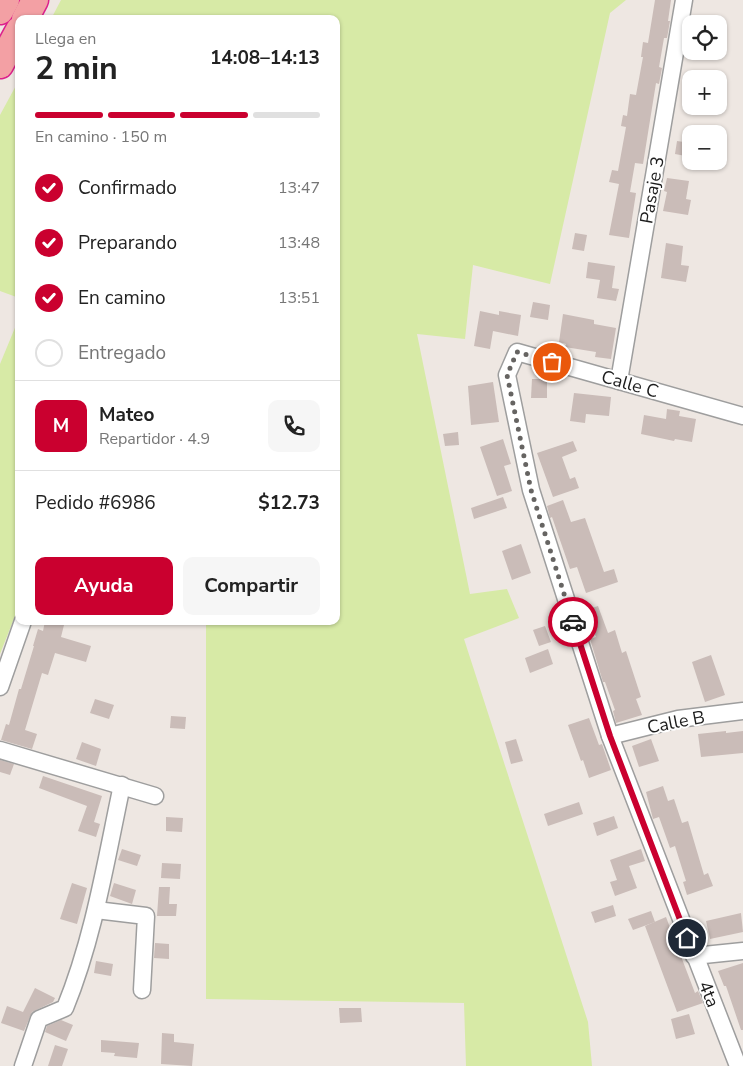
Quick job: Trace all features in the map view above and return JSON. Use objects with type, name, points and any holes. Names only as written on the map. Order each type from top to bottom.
[{"type":"highway","points":[[0,11],[6,0]]},
{"type":"highway","points":[[27,15],[34,0]]},
{"type":"highway","points":[[0,65],[15,37]]},
{"type":"street","name":"Pasaje 3","points":[[620,381],[684,0]]},
{"type":"street","name":"Calle C","points":[[517,352],[743,416]]},
{"type":"street","name":"4ta","points":[[517,352],[507,375],[531,490],[610,736],[738,1066]]},
{"type":"street","points":[[0,686],[22,625]]},
{"type":"street","name":"Calle B","points":[[610,736],[678,719],[743,712]]},
{"type":"street","points":[[0,750],[155,796]]},
{"type":"street","points":[[22,1066],[39,1019],[65,1008],[76,980],[96,910],[122,785]]},
{"type":"street","points":[[96,910],[146,916],[142,990]]},
{"type":"street","points":[[694,956],[743,951]]},
{"type":"green space","points":[[61,0],[626,0],[610,13],[550,284],[473,265],[465,339],[417,334],[470,594],[507,589],[519,618],[464,639],[588,1022],[592,1066],[466,1066],[464,1003],[206,999],[206,625],[340,625],[340,15],[53,15]]},
{"type":"green space","points":[[15,87],[15,297],[0,291],[0,115]]},
{"type":"green space","points":[[15,328],[15,616],[0,654],[0,364]]},
{"type":"building","points":[[655,0],[671,0],[668,21],[670,21],[667,38],[664,38],[659,67],[662,68],[659,84],[656,83],[643,164],[635,163],[630,192],[636,193],[629,238],[609,235],[619,184],[609,182],[612,170],[618,171],[626,127],[621,126],[623,115],[627,116],[630,94],[636,95],[643,57],[641,57],[643,42],[648,43]]},
{"type":"building","points":[[677,141],[682,142],[682,155],[675,154]]},
{"type":"building","points":[[667,178],[689,181],[686,199],[691,200],[688,215],[663,211],[667,192],[664,191]]},
{"type":"building","points":[[575,233],[587,235],[584,251],[572,249]]},
{"type":"building","points":[[666,243],[683,246],[681,265],[689,266],[686,282],[661,278]]},
{"type":"building","points":[[588,262],[615,266],[612,288],[619,289],[616,301],[597,298],[600,280],[586,278]]},
{"type":"building","points":[[533,302],[550,305],[548,320],[530,317]]},
{"type":"building","points":[[480,311],[499,315],[499,311],[521,315],[518,336],[493,331],[490,349],[474,346]]},
{"type":"building","points":[[563,314],[594,320],[594,324],[616,328],[611,359],[595,357],[596,352],[565,347],[566,344],[559,342]]},
{"type":"building","points":[[532,379],[547,379],[547,398],[531,398]]},
{"type":"building","points":[[493,382],[499,422],[471,425],[468,386]]},
{"type":"building","points":[[574,393],[611,397],[609,416],[586,414],[585,423],[570,421]]},
{"type":"building","points":[[667,409],[680,411],[679,416],[696,419],[692,442],[675,439],[674,441],[641,434],[644,415],[666,419]]},
{"type":"building","points":[[458,432],[459,445],[445,446],[443,434]]},
{"type":"building","points":[[503,439],[511,464],[504,466],[512,491],[497,496],[480,447]]},
{"type":"building","points":[[573,441],[577,451],[562,457],[570,479],[575,477],[579,488],[553,497],[537,453]]},
{"type":"building","points":[[503,497],[507,508],[474,519],[471,508]]},
{"type":"building","points":[[563,500],[571,522],[585,518],[604,572],[614,569],[618,582],[586,593],[577,567],[570,569],[547,506]]},
{"type":"building","points":[[521,544],[531,573],[512,580],[502,551]]},
{"type":"building","points":[[598,606],[608,633],[615,630],[622,653],[626,651],[641,697],[636,699],[642,715],[616,723],[613,711],[615,710],[605,682],[603,682],[590,639],[596,637],[586,610]]},
{"type":"building","points":[[44,625],[64,625],[61,637],[91,646],[86,662],[55,653],[48,675],[42,673],[25,730],[37,734],[32,749],[1,740],[6,724],[9,725],[19,689],[21,689],[38,629],[43,631]]},
{"type":"building","points":[[545,626],[551,642],[539,646],[533,630]]},
{"type":"building","points":[[548,649],[553,664],[530,673],[525,658]]},
{"type":"building","points":[[711,655],[725,695],[705,702],[692,662]]},
{"type":"building","points":[[95,699],[114,705],[109,719],[90,713]]},
{"type":"building","points":[[171,716],[186,717],[185,729],[170,728]]},
{"type":"building","points":[[589,718],[599,745],[602,744],[611,770],[589,778],[568,725]]},
{"type":"building","points":[[726,731],[726,733],[743,731],[743,753],[701,757],[698,734]]},
{"type":"building","points":[[516,739],[523,761],[511,764],[505,742]]},
{"type":"building","points":[[651,739],[659,761],[639,767],[632,746]]},
{"type":"building","points":[[82,742],[101,749],[96,766],[76,759]]},
{"type":"building","points":[[0,760],[14,764],[10,775],[0,772]]},
{"type":"building","points":[[43,776],[102,796],[94,822],[100,824],[96,837],[78,831],[87,806],[39,788]]},
{"type":"building","points":[[663,786],[668,801],[674,799],[682,823],[688,821],[704,875],[708,873],[713,886],[687,895],[683,882],[686,881],[675,846],[670,848],[659,817],[653,819],[646,792]]},
{"type":"building","points":[[579,802],[583,814],[548,826],[544,814]]},
{"type":"building","points":[[614,816],[618,828],[597,836],[593,823]]},
{"type":"building","points":[[166,817],[183,818],[182,832],[166,831]]},
{"type":"building","points":[[122,849],[141,855],[137,866],[118,860]]},
{"type":"building","points":[[641,849],[645,861],[629,866],[637,888],[615,896],[610,882],[617,880],[610,860]]},
{"type":"building","points":[[162,863],[181,864],[180,879],[161,878]]},
{"type":"building","points":[[72,883],[87,888],[77,924],[60,919]]},
{"type":"building","points":[[114,883],[136,890],[132,904],[110,896]]},
{"type":"building","points":[[159,887],[170,887],[169,904],[177,904],[176,916],[157,916]]},
{"type":"building","points":[[613,905],[616,916],[595,923],[591,912]]},
{"type":"building","points":[[651,911],[655,922],[633,930],[628,919]]},
{"type":"building","points":[[741,913],[743,932],[710,939],[706,921]]},
{"type":"building","points":[[666,917],[695,993],[698,991],[703,1003],[677,1012],[645,926]]},
{"type":"building","points":[[155,943],[169,944],[169,959],[154,958]]},
{"type":"building","points":[[96,961],[113,964],[111,976],[94,973]]},
{"type":"building","points":[[743,963],[743,1030],[741,1030],[726,986],[724,986],[718,971]]},
{"type":"building","points":[[35,988],[55,998],[53,1002],[32,1012],[24,1031],[1,1023],[7,1006],[23,1012]]},
{"type":"building","points":[[339,1008],[361,1008],[362,1022],[340,1023]]},
{"type":"building","points":[[689,1014],[695,1034],[676,1039],[671,1019]]},
{"type":"building","points":[[61,1020],[73,1025],[66,1041],[45,1032],[47,1026]]},
{"type":"building","points":[[162,1033],[174,1034],[174,1042],[194,1044],[192,1066],[161,1064]]},
{"type":"building","points":[[101,1040],[139,1043],[137,1058],[114,1056],[115,1053],[101,1052]]},
{"type":"building","points":[[55,1045],[68,1049],[62,1066],[48,1066]]},
{"type":"way so far","points":[[552,362],[517,352],[507,375],[531,490],[573,622]]},
{"type":"route","points":[[573,622],[610,736],[687,938]]}]
